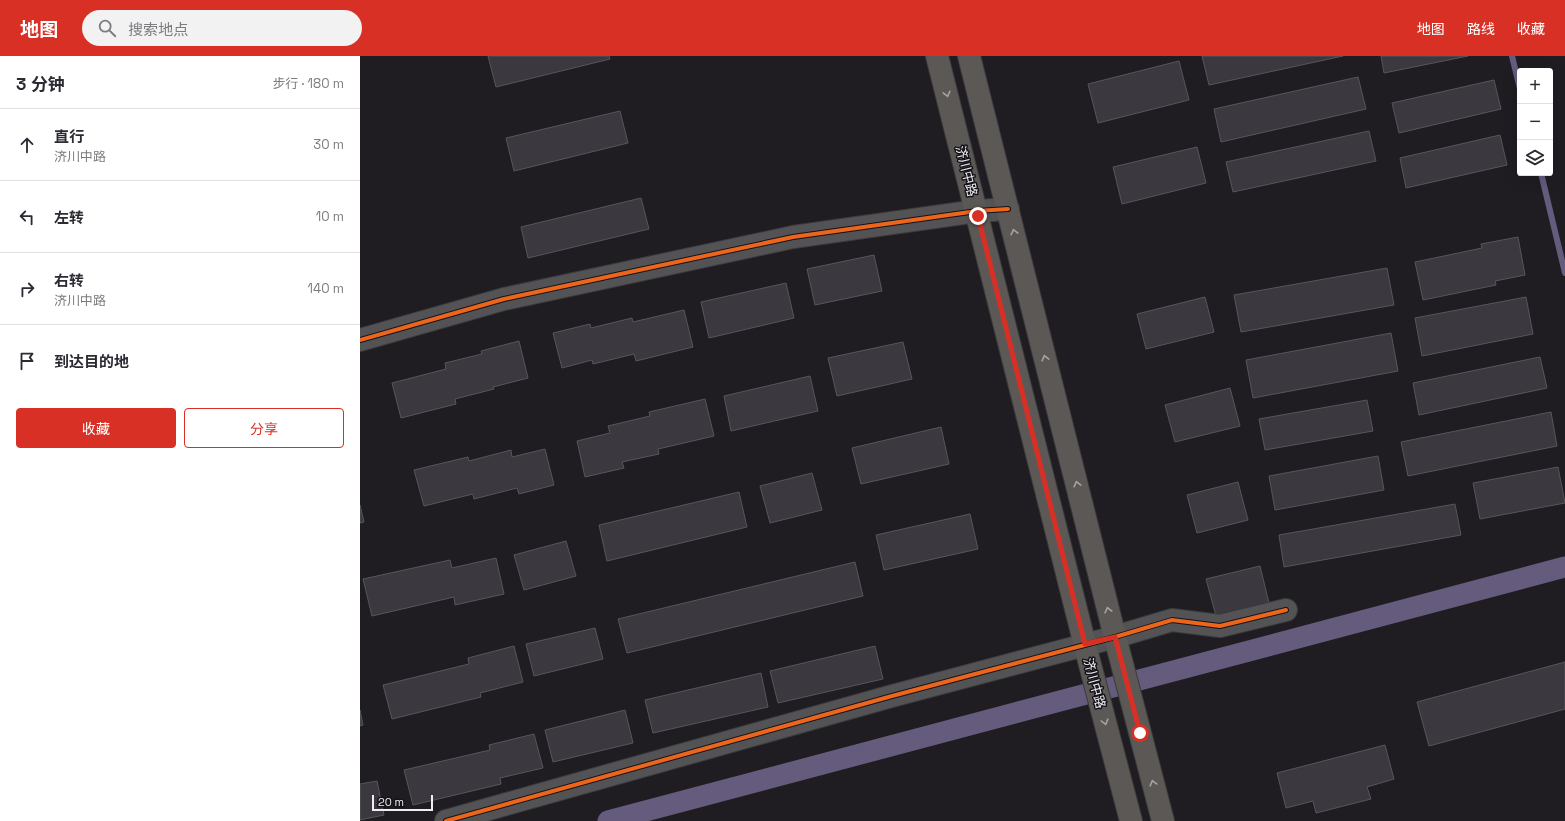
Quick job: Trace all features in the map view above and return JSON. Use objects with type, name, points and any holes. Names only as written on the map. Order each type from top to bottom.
[{"type":"main road","name":"济川中路","points":[[937,56],[1086,651],[1131,821]]},
{"type":"main road","points":[[969,56],[1116,643],[1163,821]]},
{"type":"street","points":[[360,340],[504,299],[793,237],[977,211],[1008,209]]},
{"type":"street","points":[[446,821],[892,696],[1116,643],[1172,620],[1220,626],[1286,610]]},
{"type":"building","points":[[488,56],[609,56],[610,59],[496,87]]},
{"type":"building","points":[[1202,56],[1343,56],[1209,85]]},
{"type":"building","points":[[1381,56],[1468,56],[1384,73]]},
{"type":"building","points":[[1179,61],[1189,100],[1098,123],[1088,84]]},
{"type":"building","points":[[1358,77],[1366,109],[1221,142],[1214,109]]},
{"type":"building","points":[[1494,80],[1501,109],[1399,133],[1392,103]]},
{"type":"building","points":[[620,111],[628,143],[514,171],[506,138]]},
{"type":"building","points":[[1369,131],[1376,161],[1233,192],[1226,162]]},
{"type":"building","points":[[1500,135],[1507,165],[1406,188],[1400,158]]},
{"type":"building","points":[[1197,147],[1206,183],[1122,204],[1113,167]]},
{"type":"building","points":[[641,198],[649,229],[528,258],[521,227]]},
{"type":"building","points":[[1518,237],[1525,275],[1495,281],[1496,285],[1423,300],[1415,262],[1482,248],[1481,244]]},
{"type":"building","points":[[874,255],[882,291],[815,305],[807,269]]},
{"type":"building","points":[[1387,268],[1394,305],[1241,332],[1234,295]]},
{"type":"building","points":[[786,283],[794,318],[709,338],[701,302]]},
{"type":"building","points":[[1205,297],[1214,332],[1146,349],[1137,314]]},
{"type":"building","points":[[1526,297],[1533,334],[1422,356],[1415,318]]},
{"type":"building","points":[[684,310],[693,347],[636,361],[634,354],[593,364],[592,360],[562,368],[553,333],[590,324],[591,328],[632,318],[633,322]]},
{"type":"building","points":[[1391,333],[1398,371],[1253,398],[1246,360]]},
{"type":"building","points":[[519,341],[528,378],[455,399],[456,404],[401,418],[392,383],[446,369],[445,363],[482,354],[481,351]]},
{"type":"building","points":[[903,342],[912,379],[837,396],[828,358]]},
{"type":"building","points":[[1540,357],[1547,388],[1419,415],[1413,383]]},
{"type":"building","points":[[810,376],[818,411],[731,431],[724,396]]},
{"type":"building","points":[[1230,388],[1240,426],[1175,442],[1165,405]]},
{"type":"building","points":[[705,399],[714,436],[658,449],[659,454],[622,462],[624,468],[585,477],[577,441],[610,433],[608,426],[650,416],[649,412]]},
{"type":"building","points":[[1367,400],[1373,431],[1265,450],[1259,419]]},
{"type":"building","points":[[1551,412],[1557,446],[1408,476],[1401,442]]},
{"type":"building","points":[[941,427],[949,464],[861,484],[852,448]]},
{"type":"building","points":[[545,449],[554,485],[519,494],[517,488],[474,499],[473,494],[424,506],[414,470],[468,457],[469,461],[511,450],[512,457]]},
{"type":"building","points":[[1378,456],[1384,490],[1275,510],[1269,476]]},
{"type":"building","points":[[1558,467],[1565,503],[1480,519],[1473,483]]},
{"type":"building","points":[[812,473],[822,510],[770,523],[760,486]]},
{"type":"building","points":[[1238,482],[1248,520],[1197,533],[1187,495]]},
{"type":"building","points":[[739,492],[747,527],[607,561],[599,525]]},
{"type":"building","points":[[1455,504],[1461,535],[1284,567],[1279,535]]},
{"type":"building","points":[[360,505],[364,522],[360,523]]},
{"type":"building","points":[[970,514],[978,549],[884,570],[876,535]]},
{"type":"building","points":[[566,541],[576,576],[524,590],[514,555]]},
{"type":"building","points":[[496,558],[504,594],[455,605],[454,597],[372,616],[363,579],[450,560],[452,568]]},
{"type":"building","points":[[855,562],[863,596],[627,653],[618,619]]},
{"type":"building","points":[[1260,566],[1269,603],[1216,616],[1206,579]]},
{"type":"building","points":[[595,628],[603,659],[534,676],[526,644]]},
{"type":"building","points":[[514,646],[523,682],[480,693],[481,697],[392,719],[383,685],[469,664],[468,658]]},
{"type":"building","points":[[875,646],[883,679],[778,703],[770,671]]},
{"type":"building","points":[[1565,662],[1565,709],[1429,746],[1417,702]]},
{"type":"building","points":[[761,673],[768,707],[653,733],[645,700]]},
{"type":"building","points":[[360,710],[363,725],[360,726]]},
{"type":"building","points":[[625,710],[633,743],[553,762],[545,730]]},
{"type":"building","points":[[534,734],[543,768],[500,778],[501,784],[413,805],[404,770],[490,750],[489,745]]},
{"type":"building","points":[[1385,745],[1394,779],[1367,787],[1371,799],[1316,813],[1313,801],[1286,808],[1277,773]]},
{"type":"building","points":[[377,781],[384,815],[360,820],[360,784]]},
{"type":"waterway","points":[[1512,56],[1517,77]]},
{"type":"waterway","points":[[1542,176],[1565,273]]},
{"type":"waterway","points":[[608,821],[1565,567]]},
{"type":"cycle path","points":[[360,340],[504,299],[793,237],[977,211],[1008,209]]},
{"type":"cycle path","points":[[446,821],[892,696],[1115,637],[1172,620],[1220,626],[1286,610]]},
{"type":"route","points":[[978,216],[1085,644],[1115,637],[1140,733]]}]
